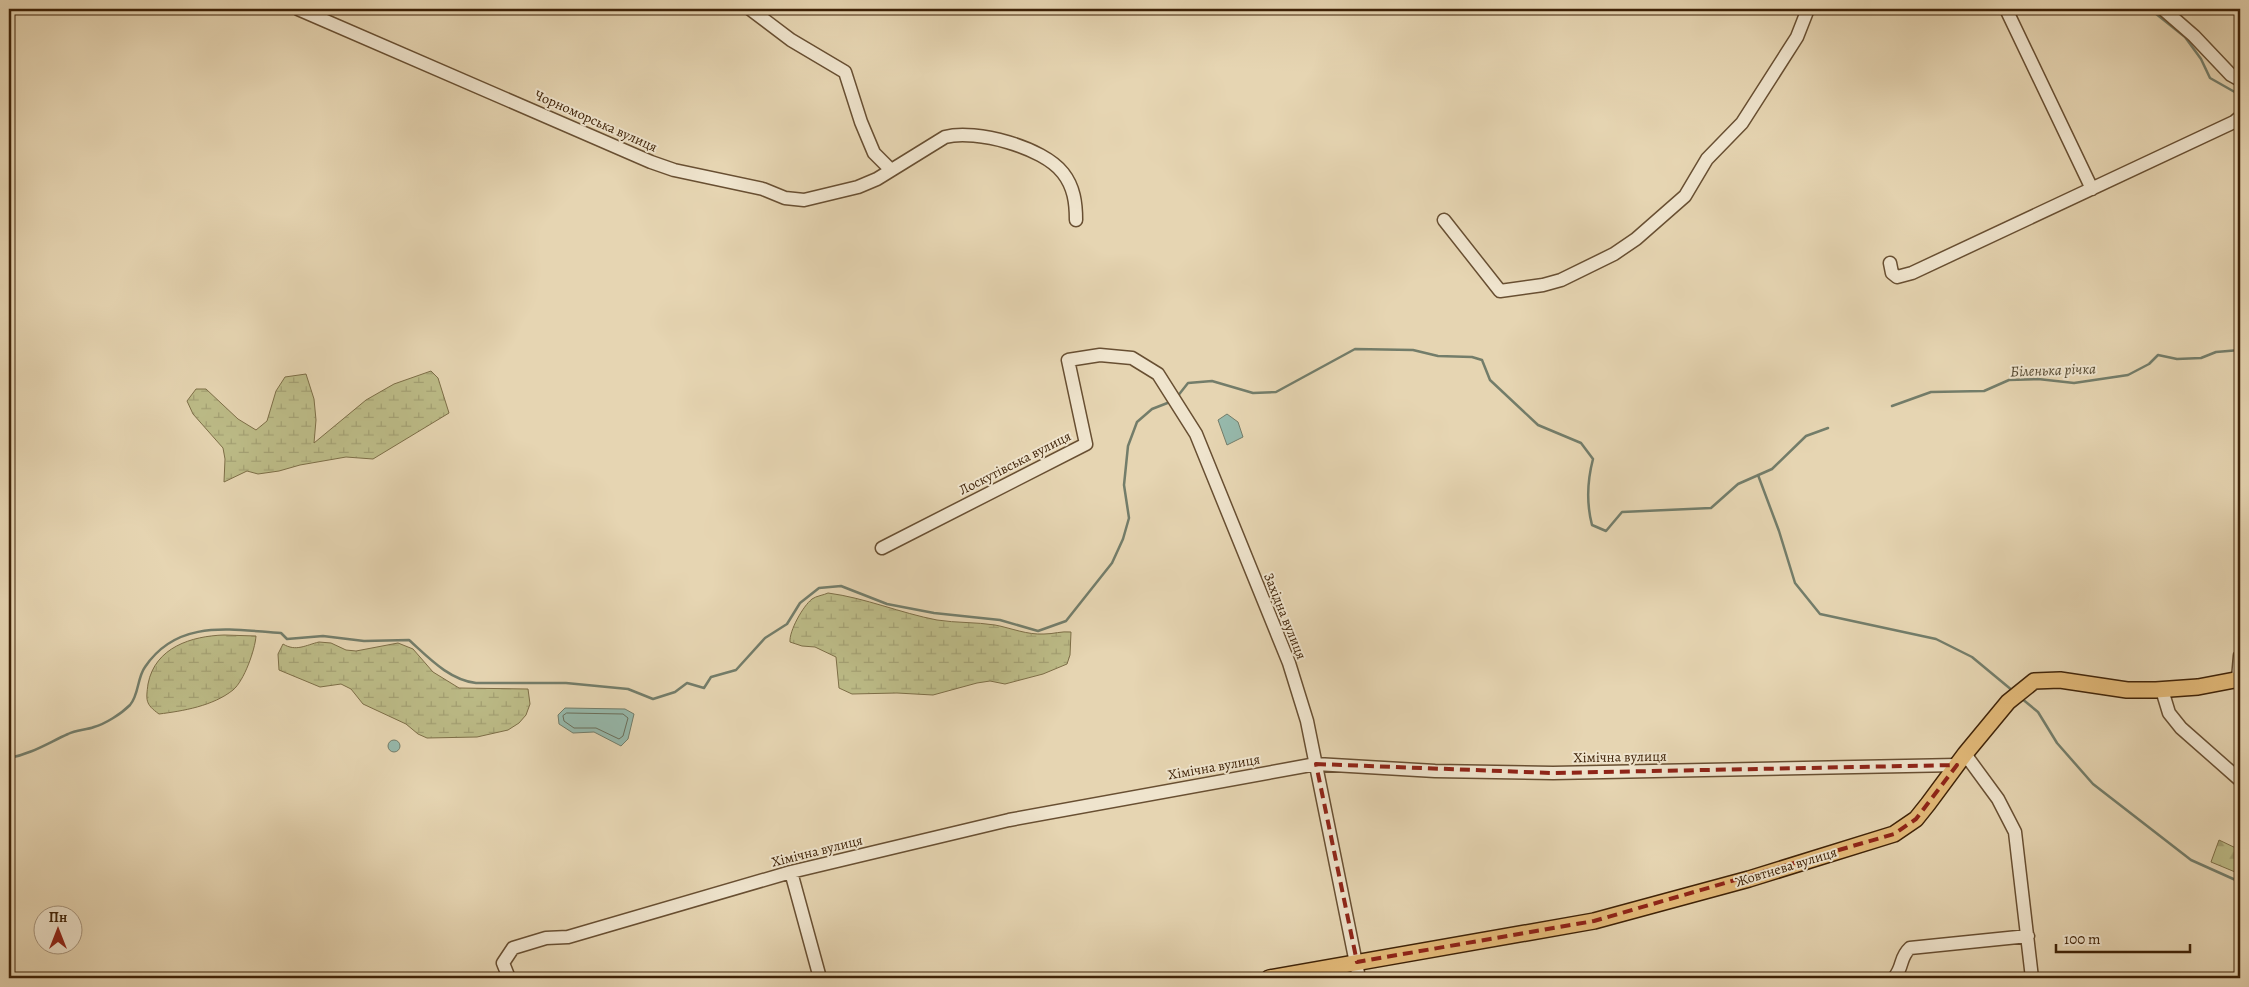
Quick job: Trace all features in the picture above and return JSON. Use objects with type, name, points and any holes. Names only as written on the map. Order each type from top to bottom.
[{"type":"main road","name":"Жовтнева вулиця","points":[[1269,978],[1594,921],[1740,882],[1894,834],[1916,819],[1961,759],[2016,694],[2034,681],[2050,680],[2127,690],[2162,690],[2198,687],[2239,679]]},
{"type":"street","name":"Чорноморська вулиця","points":[[298,9],[322,21],[437,67],[573,130],[674,170],[735,182],[798,201],[811,200],[858,187],[953,134],[983,136],[1032,152],[1062,171],[1071,185],[1076,204],[1076,220]]},
{"type":"street","points":[[750,9],[791,40],[845,72],[861,122],[874,153],[891,170]]},
{"type":"street","points":[[1444,220],[1500,291],[1520,289],[1561,280],[1614,254],[1636,239],[1685,196],[1707,159],[1742,124],[1797,37],[1808,9]]},
{"type":"street","points":[[2006,9],[2092,189]]},
{"type":"street","points":[[2163,9],[2194,36],[2231,75],[2240,80]]},
{"type":"street","points":[[1890,263],[1892,272],[1897,277],[1903,277],[2234,122],[2240,117]]},
{"type":"street","name":"Західна вулиця","points":[[1068,360],[1100,356],[1132,358],[1158,374],[1196,434],[1288,664],[1307,721],[1359,978]]},
{"type":"street","name":"Лоскутівська вулиця","points":[[882,548],[1086,444],[1068,360]]},
{"type":"street","points":[[2239,679],[2240,656]]},
{"type":"street","points":[[2162,690],[2169,713],[2182,728],[2240,780]]},
{"type":"street","points":[[1961,759],[1998,799],[2015,832],[2032,978]]},
{"type":"street","name":"Хімічна вулиця","points":[[509,978],[503,963],[513,948],[546,938],[568,937],[791,872],[1009,820],[1316,764],[1435,771],[1553,773],[1961,759]]},
{"type":"street","points":[[791,872],[820,978]]},
{"type":"street","points":[[1894,978],[1902,969],[1903,954],[1910,948],[2028,936]]},
{"type":"highlighted area","points":[[1316,764],[1553,773],[1957,765],[1916,819],[1894,834],[1594,921],[1357,962]]},
{"type":"green space","points":[[431,371],[438,378],[449,413],[373,459],[346,457],[258,474],[247,471],[224,482],[225,459],[223,448],[193,414],[187,401],[196,389],[206,389],[238,419],[256,430],[267,421],[276,391],[285,377],[306,374],[314,399],[316,420],[314,443],[366,400],[394,384]]},
{"type":"green space","points":[[828,593],[856,598],[937,620],[981,623],[1038,634],[1071,632],[1070,655],[1067,664],[1043,674],[1005,684],[990,681],[933,695],[897,693],[852,694],[839,688],[836,657],[815,647],[802,646],[790,642],[794,625],[808,602]]},
{"type":"green space","points":[[224,635],[256,636],[254,649],[248,665],[241,680],[233,690],[207,704],[188,709],[159,714],[151,707],[147,701],[148,684],[152,671],[167,652],[188,641]]},
{"type":"green space","points":[[319,642],[331,643],[346,650],[356,651],[398,643],[413,649],[433,672],[459,688],[528,689],[530,704],[526,715],[519,723],[508,730],[477,737],[427,738],[418,734],[406,724],[363,704],[351,689],[341,684],[320,687],[279,670],[278,654],[283,644],[297,648]]},
{"type":"green space","points":[[2219,840],[2240,850],[2240,874],[2211,862]]},
{"type":"water","points":[[1227,414],[1238,422],[1243,437],[1227,445],[1218,420]]},
{"type":"water","points":[[565,708],[625,709],[634,714],[628,739],[621,746],[594,732],[573,733],[559,724],[558,715]]},
{"type":"water","points":[[394,740],[400,746],[394,752],[388,746]]},
{"type":"waterway","name":"Біленька річка","points":[[2150,9],[2185,37],[2201,59],[2210,78],[2240,95]]},
{"type":"waterway","points":[[1177,397],[1188,383],[1212,381],[1253,393],[1276,392],[1355,349],[1413,350],[1438,356],[1472,357],[1482,360],[1490,380],[1538,425],[1581,443],[1593,459],[1588,492],[1590,517],[1592,525],[1606,531],[1622,512],[1711,508],[1738,484],[1772,469],[1806,436],[1828,428]]},
{"type":"waterway","name":"Біленька річка","points":[[1892,406],[1931,392],[1984,391],[2009,380],[2038,379],[2074,383],[2128,375],[2149,364],[2158,355],[2177,359],[2201,358],[2216,352],[2240,350]]},
{"type":"waterway","points":[[9,758],[32,751],[71,733],[98,726],[113,718],[133,701],[142,671],[158,651],[173,641],[207,630],[281,633],[287,639],[323,636],[364,641],[409,640],[448,673],[466,681],[476,683],[566,683],[628,689],[653,699],[675,692],[687,683],[704,688],[711,677],[736,670],[765,638],[787,624],[800,603],[819,588],[841,586],[887,604],[934,613],[1000,620],[1038,631],[1066,621],[1112,563],[1123,539],[1129,518],[1124,485],[1128,446],[1137,422],[1152,409],[1170,402]]},
{"type":"waterway","points":[[1758,475],[1779,531],[1795,583],[1820,614],[1936,639],[1972,657],[2013,691]]},
{"type":"waterway","points":[[2021,698],[2038,712],[2057,743],[2093,784],[2191,860],[2240,882]]}]
